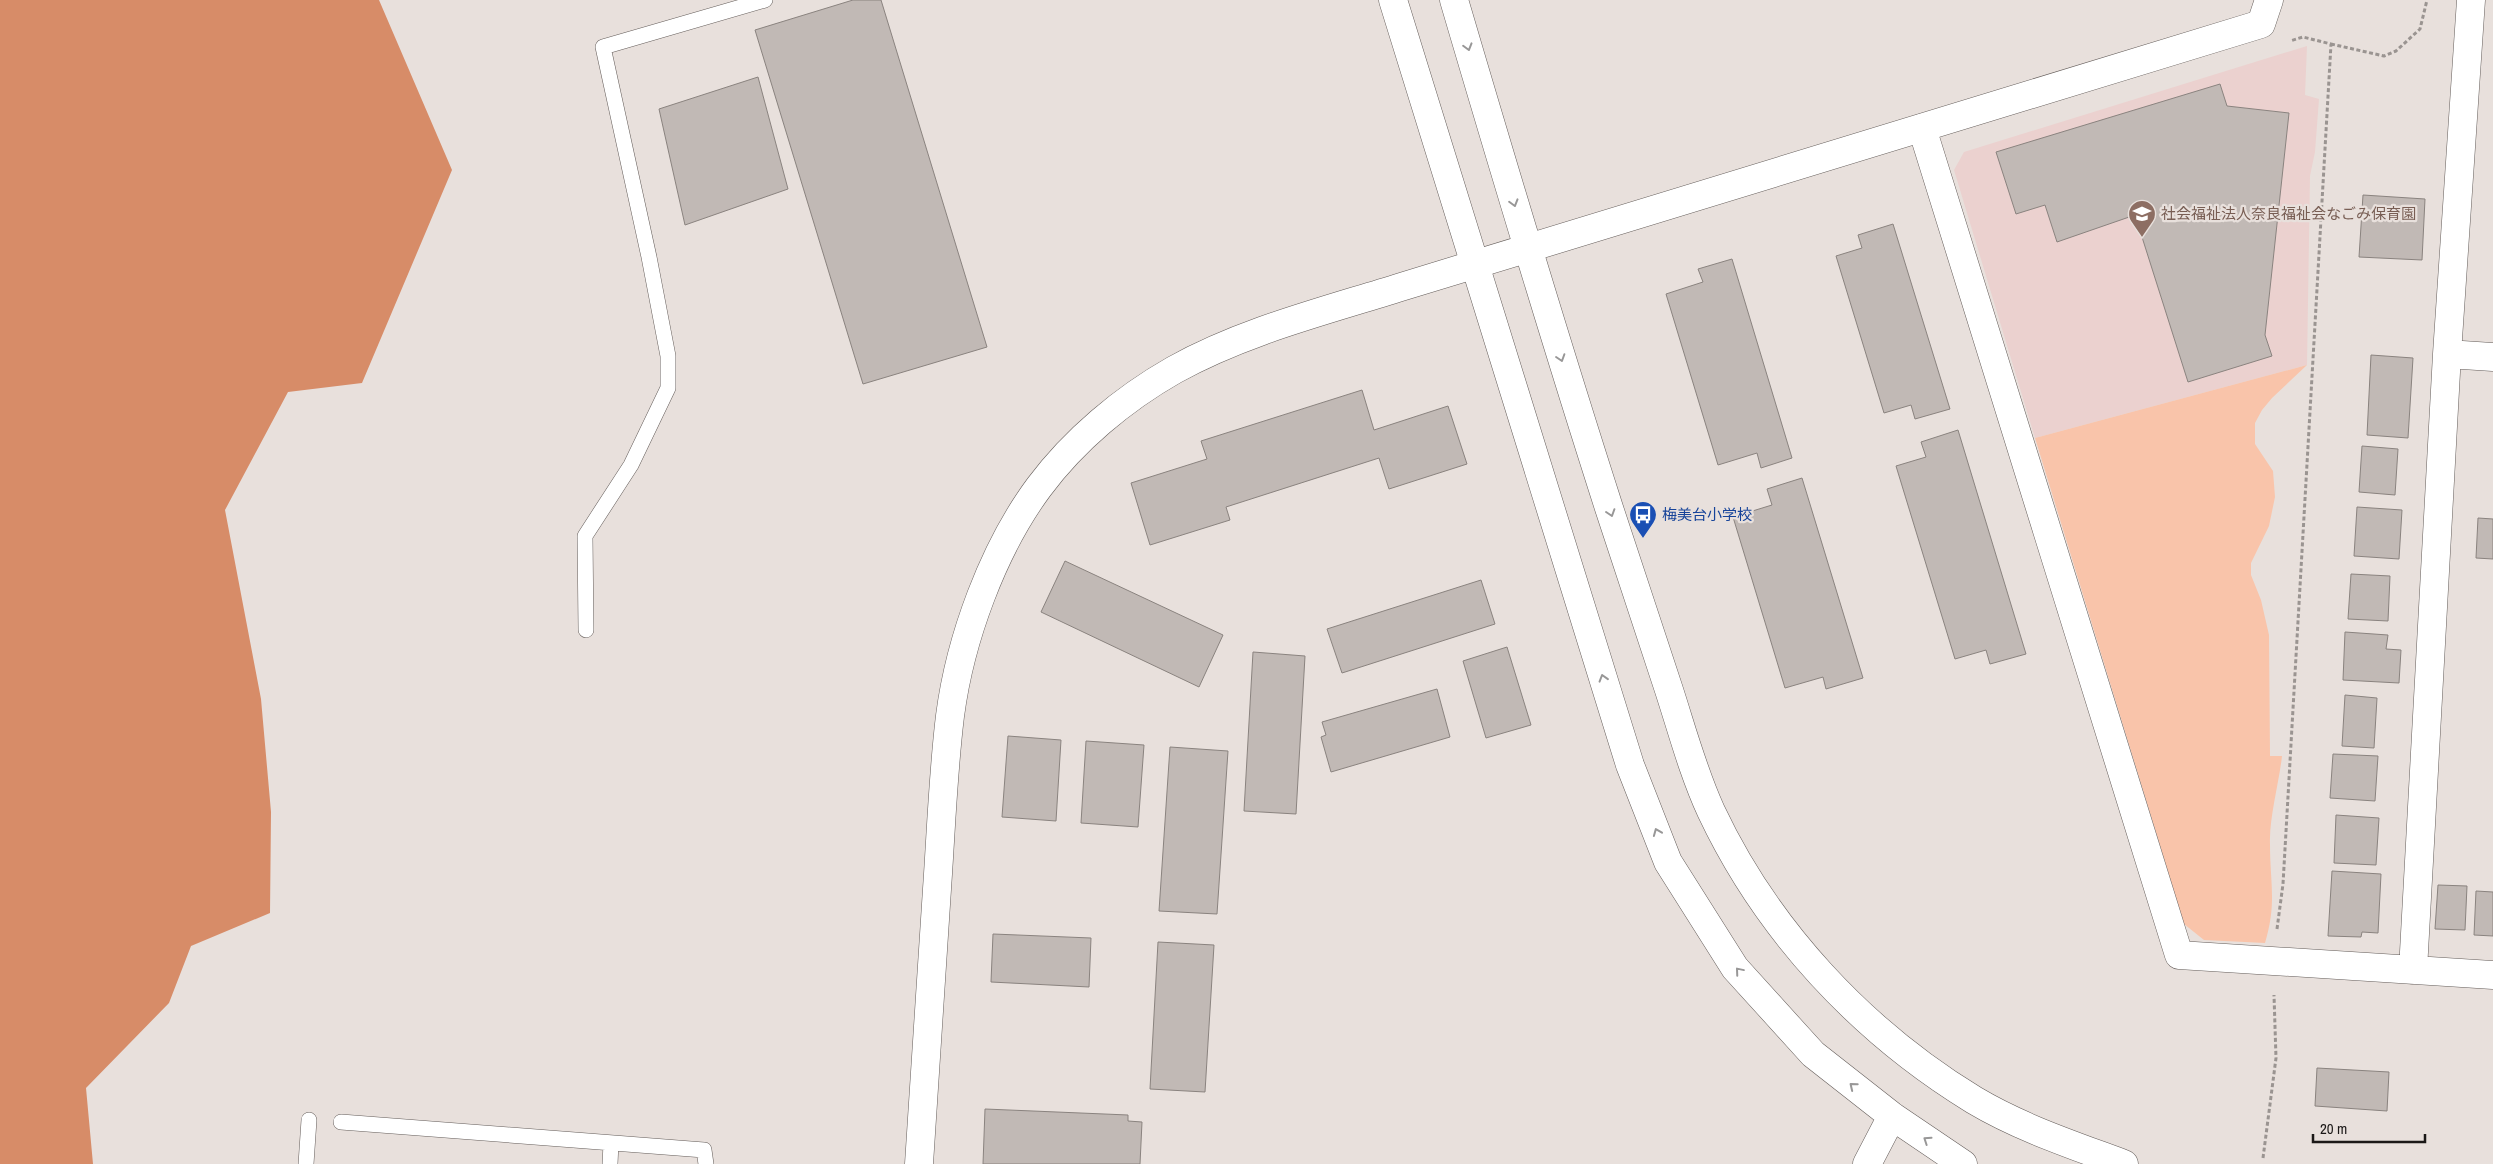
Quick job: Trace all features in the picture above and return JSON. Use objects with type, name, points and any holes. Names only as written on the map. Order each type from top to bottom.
[{"type":"street","points":[[1393,0],[1630,765],[1668,862],[1736,968],[1813,1054],[1892,1116],[1962,1164]]},
{"type":"street","points":[[1454,0],[1527,250],[1692,760],[1709,807],[1730,849],[1757,894],[1838,993],[1913,1058],[1984,1105],[2053,1139],[2124,1164]]},
{"type":"street","points":[[919,1164],[950,714],[967,633],[998,554],[1039,487],[1090,430],[1173,371],[1222,347],[1260,332],[2261,24],[2269,0]]},
{"type":"street","points":[[2413,970],[2447,354],[2471,0]]},
{"type":"street","points":[[1922,128],[2179,955],[2493,975]]},
{"type":"street","points":[[2447,354],[2493,357]]},
{"type":"street","points":[[1867,1164],[1892,1116]]},
{"type":"lane","points":[[586,630],[585,536],[631,465],[668,388],[668,356],[649,256],[603,47],[765,0]]},
{"type":"lane","points":[[306,1164],[309,1120]]},
{"type":"lane","points":[[342,1122],[704,1150],[706,1164]]},
{"type":"lane","points":[[610,1164],[611,1143]]},
{"type":"path","points":[[2284,43],[2303,37],[2384,56],[2396,51],[2420,29],[2428,0]]},
{"type":"path","points":[[2263,1158],[2276,1058],[2274,960],[2283,884],[2331,44]]},
{"type":"shaded area","points":[[0,0],[379,0],[452,170],[362,383],[288,392],[225,510],[261,699],[271,812],[270,913],[191,946],[169,1003],[86,1088],[93,1164],[0,1164]]},
{"type":"shaded area","name":"社会福祉法人奈良福祉会なごみ保育園","points":[[2307,46],[2305,95],[2319,99],[2315,152],[2310,176],[2307,365],[2035,438],[1954,170],[1964,152]]},
{"type":"shaded area","points":[[2307,365],[2272,398],[2262,410],[2255,423],[2255,444],[2273,471],[2275,497],[2269,526],[2251,563],[2251,575],[2261,600],[2269,635],[2270,756],[2282,756],[2270,834],[2272,904],[2269,929],[2265,943],[2204,940],[2184,924],[2035,438]]},
{"type":"building","points":[[853,0],[881,0],[987,347],[863,384],[755,30]]},
{"type":"building","points":[[758,77],[788,189],[685,225],[659,109]]},
{"type":"building","points":[[2220,84],[2227,106],[2289,113],[2265,335],[2272,356],[2188,382],[2135,215],[2057,242],[2045,205],[2016,214],[1996,152]]},
{"type":"building","points":[[2363,195],[2425,199],[2422,260],[2359,257]]},
{"type":"building","points":[[1893,224],[1950,409],[1915,419],[1911,405],[1884,413],[1836,256],[1862,248],[1858,235]]},
{"type":"building","points":[[1732,259],[1792,458],[1761,468],[1757,453],[1718,465],[1666,294],[1703,282],[1698,269]]},
{"type":"building","points":[[2371,355],[2413,358],[2408,438],[2367,435]]},
{"type":"building","points":[[1362,390],[1374,430],[1448,406],[1467,464],[1389,489],[1379,458],[1226,507],[1230,520],[1150,545],[1131,483],[1207,459],[1201,441]]},
{"type":"building","points":[[1958,430],[2026,654],[1990,664],[1986,650],[1955,659],[1896,466],[1926,457],[1921,442]]},
{"type":"building","points":[[2362,446],[2398,449],[2395,495],[2359,492]]},
{"type":"building","points":[[1802,478],[1863,678],[1826,689],[1823,677],[1785,688],[1733,517],[1772,505],[1767,489]]},
{"type":"building","points":[[2357,507],[2402,510],[2399,559],[2354,556]]},
{"type":"building","points":[[2478,518],[2493,519],[2493,559],[2476,558]]},
{"type":"building","points":[[1065,561],[1223,635],[1199,687],[1041,612]]},
{"type":"building","points":[[2351,574],[2390,576],[2388,621],[2348,619]]},
{"type":"building","points":[[1481,580],[1495,624],[1342,673],[1327,629]]},
{"type":"building","points":[[2345,632],[2388,635],[2386,649],[2401,650],[2399,683],[2343,680]]},
{"type":"building","points":[[1507,647],[1531,725],[1486,738],[1463,661]]},
{"type":"building","points":[[1253,652],[1305,656],[1296,814],[1244,811]]},
{"type":"building","points":[[1437,689],[1450,737],[1331,772],[1321,737],[1326,735],[1322,722]]},
{"type":"building","points":[[2345,695],[2377,698],[2374,748],[2342,746]]},
{"type":"building","points":[[1008,736],[1061,740],[1056,821],[1002,817]]},
{"type":"building","points":[[1086,741],[1144,745],[1138,827],[1081,823]]},
{"type":"building","points":[[1170,747],[1228,751],[1217,914],[1159,911]]},
{"type":"building","points":[[2333,754],[2378,756],[2375,801],[2330,798]]},
{"type":"building","points":[[2336,815],[2379,818],[2376,865],[2334,863]]},
{"type":"building","points":[[2332,871],[2381,874],[2378,933],[2362,932],[2361,937],[2328,936]]},
{"type":"building","points":[[2438,885],[2467,886],[2465,930],[2435,929]]},
{"type":"building","points":[[2476,891],[2493,892],[2493,936],[2474,935]]},
{"type":"building","points":[[993,934],[1091,938],[1089,987],[991,982]]},
{"type":"building","points":[[1158,942],[1214,945],[1205,1092],[1150,1089]]},
{"type":"building","points":[[2317,1068],[2389,1072],[2387,1111],[2315,1106]]},
{"type":"building","points":[[985,1109],[1128,1115],[1128,1121],[1142,1122],[1140,1164],[983,1164]]},
{"type":"place","name":"社会福祉法人奈良福祉会なごみ保育園","points":[[2142,238]]},
{"type":"place","name":"梅美台小学校","points":[[1643,539]]}]
